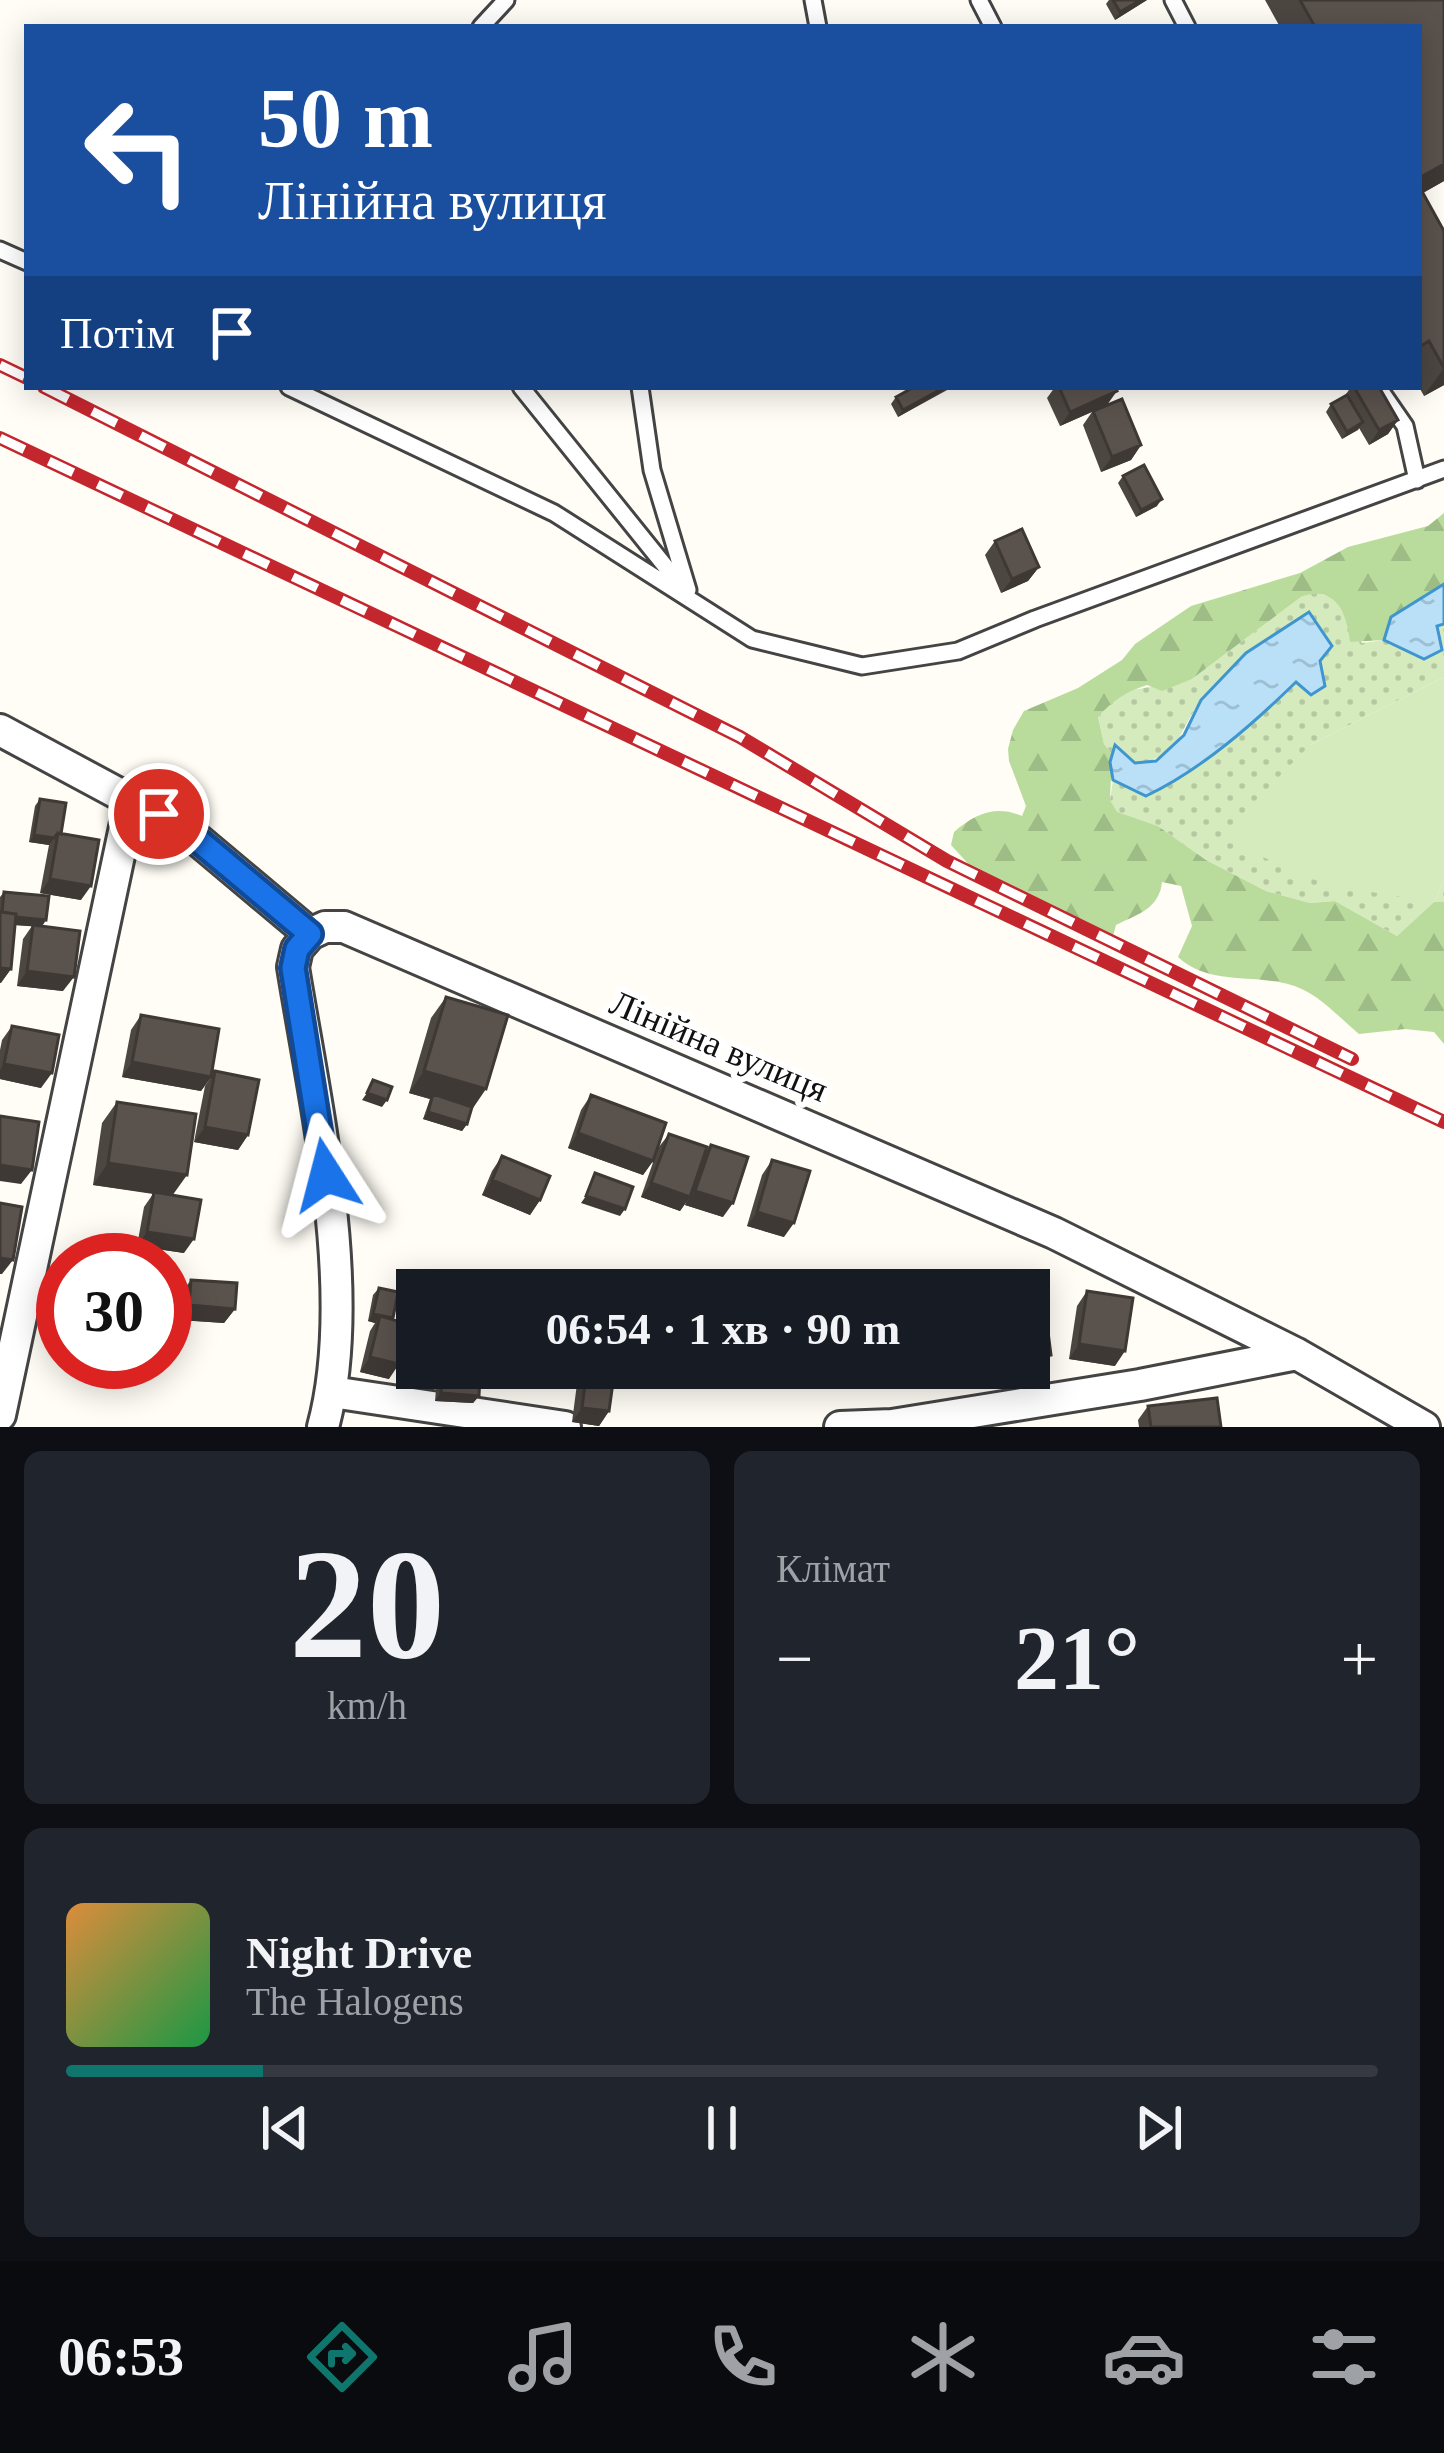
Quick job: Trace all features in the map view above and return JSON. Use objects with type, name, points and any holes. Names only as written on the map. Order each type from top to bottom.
[{"type":"street","points":[[0,730],[186,830],[310,934],[297,949],[293,968],[331,1213],[332,1392],[323,1427]]},
{"type":"street","points":[[0,1415],[131,799]]},
{"type":"street","name":"Лінійна вулиця","points":[[310,934],[325,926],[344,926],[1054,1233],[1297,1354],[1424,1427]]},
{"type":"street","points":[[840,1427],[892,1425],[1297,1354]]},
{"type":"street","points":[[332,1392],[566,1427]]},
{"type":"lane","points":[[484,24],[506,0]]},
{"type":"lane","points":[[295,390],[554,513],[752,639],[862,666],[958,651],[1444,470]]},
{"type":"lane","points":[[523,390],[691,598]]},
{"type":"lane","points":[[640,390],[652,470],[691,598]]},
{"type":"lane","points":[[1380,390],[1405,426],[1417,480]]},
{"type":"green space","points":[[1444,513],[1444,584],[1391,617],[1384,640],[1350,642],[1346,621],[1331,598],[1323,594],[1301,597],[1192,679],[1162,691],[1147,685],[1139,688],[1098,717],[1104,744],[1112,754],[1110,800],[1117,812],[1158,826],[1206,860],[1266,891],[1310,903],[1335,901],[1397,936],[1434,902],[1444,902],[1444,1044],[1434,1032],[1405,1029],[1359,1034],[1299,988],[1215,975],[1190,966],[1178,957],[1192,926],[1181,886],[1162,882],[1152,905],[1116,925],[1113,936],[1038,899],[1015,895],[973,869],[951,845],[954,832],[978,816],[1004,811],[1022,816],[1026,806],[1008,749],[1024,711],[1078,688],[1191,606],[1300,573],[1348,547],[1428,526]]},
{"type":"green space","points":[[1314,592],[1334,598],[1362,643],[1384,640],[1425,659],[1436,625],[1444,624],[1444,677],[1310,745],[1434,902],[1397,936],[1335,901],[1310,903],[1266,891],[1206,860],[1158,826],[1117,813],[1110,800],[1113,780],[1146,796],[1187,773],[1297,681],[1276,637],[1217,682],[1170,749],[1135,763],[1114,746],[1112,754],[1104,744],[1098,717],[1113,700],[1133,690],[1192,679]]},
{"type":"green space","points":[[1444,677],[1444,881],[1434,902],[1327,885],[1219,838],[1310,745]]},
{"type":"green space","points":[[1444,881],[1444,902],[1434,902]]},
{"type":"water","points":[[1444,584],[1444,624],[1437,626],[1442,650],[1424,659],[1384,640],[1391,617]]},
{"type":"water","points":[[1309,612],[1332,646],[1320,661],[1325,686],[1311,695],[1296,682],[1226,745],[1146,796],[1113,780],[1110,762],[1115,745],[1135,763],[1156,761],[1184,735],[1201,700],[1246,653]]},
{"type":"building","points":[[1113,0],[1141,0],[1120,12]]},
{"type":"building","points":[[1300,0],[1444,0],[1444,164],[1422,176],[1422,24],[1313,24]]},
{"type":"building","points":[[1422,191],[1444,231],[1444,368],[1429,341],[1422,345]]},
{"type":"building","points":[[909,390],[940,390],[903,410],[896,397]]},
{"type":"building","points":[[1060,390],[1117,391],[1070,412]]},
{"type":"building","points":[[1356,390],[1381,390],[1398,420],[1379,430]]},
{"type":"building","points":[[1347,395],[1363,422],[1347,432],[1331,404]]},
{"type":"building","points":[[1122,399],[1141,445],[1112,457],[1093,411]]},
{"type":"building","points":[[1144,465],[1162,499],[1141,510],[1123,476]]},
{"type":"building","points":[[1022,529],[1039,567],[1012,579],[995,541]]},
{"type":"building","points":[[40,799],[66,803],[61,834],[54,838],[34,835]]},
{"type":"building","points":[[58,833],[99,840],[91,886],[50,879]]},
{"type":"building","points":[[4,892],[49,896],[46,920],[2,912]]},
{"type":"building","points":[[0,912],[16,914],[11,969],[0,968]]},
{"type":"building","points":[[33,925],[80,931],[74,977],[27,971]]},
{"type":"building","points":[[446,997],[508,1015],[486,1089],[424,1071]]},
{"type":"building","points":[[141,1015],[219,1029],[211,1077],[132,1062]]},
{"type":"building","points":[[12,1026],[59,1035],[52,1073],[4,1064]]},
{"type":"building","points":[[215,1071],[259,1080],[248,1135],[205,1127]]},
{"type":"building","points":[[373,1080],[392,1087],[387,1100],[367,1093]]},
{"type":"building","points":[[433,1094],[472,1107],[467,1124],[428,1112]]},
{"type":"building","points":[[591,1095],[666,1123],[653,1161],[578,1133]]},
{"type":"building","points":[[117,1102],[196,1114],[187,1175],[108,1163]]},
{"type":"building","points":[[0,1116],[39,1122],[32,1170],[0,1165]]},
{"type":"building","points":[[669,1134],[707,1147],[690,1197],[651,1183]]},
{"type":"building","points":[[711,1145],[748,1157],[733,1203],[695,1191]]},
{"type":"building","points":[[502,1156],[550,1176],[540,1200],[492,1180]]},
{"type":"building","points":[[772,1160],[810,1171],[794,1223],[757,1212]]},
{"type":"building","points":[[595,1173],[633,1187],[625,1209],[586,1196]]},
{"type":"building","points":[[154,1192],[201,1200],[194,1239],[192,1233],[147,1232]]},
{"type":"building","points":[[0,1203],[22,1207],[13,1260],[0,1258]]},
{"type":"building","points":[[192,1280],[237,1283],[235,1309],[192,1305]]},
{"type":"building","points":[[379,1288],[396,1292],[393,1318],[373,1314]]},
{"type":"building","points":[[1087,1291],[1133,1298],[1125,1351],[1079,1344]]},
{"type":"building","points":[[380,1316],[396,1320],[396,1363],[370,1357]]},
{"type":"building","points":[[441,1389],[479,1389],[479,1396],[441,1393]]},
{"type":"building","points":[[584,1389],[612,1389],[609,1411],[582,1408]]},
{"type":"building","points":[[1217,1398],[1221,1427],[1151,1427],[1148,1406]]},
{"type":"railway","points":[[0,365],[24,377]]},
{"type":"railway","points":[[50,390],[740,737],[947,861],[1352,1059]]},
{"type":"railway","points":[[0,438],[1444,1122]]},
{"type":"route","points":[[159,814],[186,830],[310,934],[297,949],[293,968],[326,1175]]}]
